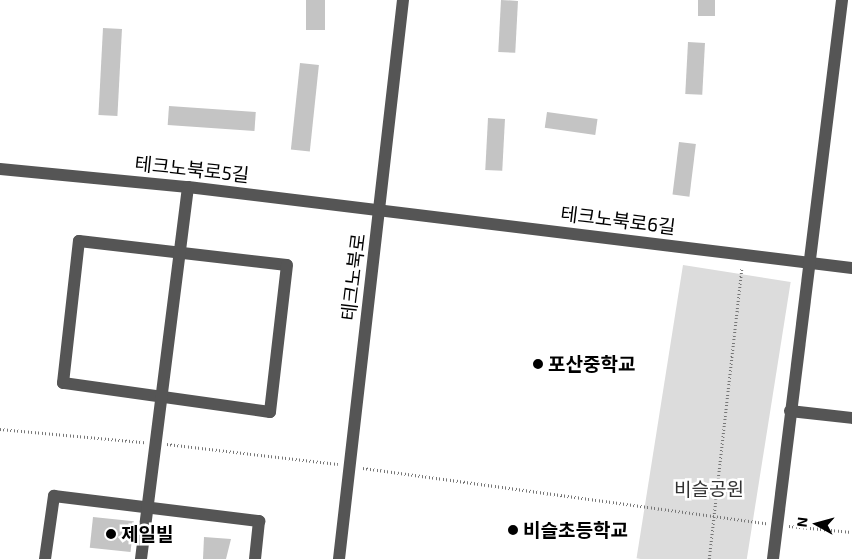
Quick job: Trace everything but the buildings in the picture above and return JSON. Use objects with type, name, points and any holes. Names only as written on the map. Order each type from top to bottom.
[{"type":"street","name":"테크노북로","points":[[339,559],[403,0]]},
{"type":"street","points":[[773,559],[808,263],[842,0]]},
{"type":"street","name":"테크노북로5길","points":[[0,169],[188,187],[379,210]]},
{"type":"street","points":[[141,559],[188,187]]},
{"type":"street","name":"테크노북로6길","points":[[379,210],[852,268]]},
{"type":"street","points":[[79,241],[287,265],[270,412],[161,397],[63,383],[79,241]]},
{"type":"street","points":[[790,411],[852,418]]},
{"type":"street","points":[[45,559],[54,496],[259,521],[255,559]]},
{"type":"path","points":[[709,559],[743,255]]},
{"type":"path","points":[[0,429],[156,443],[350,466],[714,516],[852,532]]},
{"type":"green space","name":"비슬공원","points":[[683,265],[791,282],[747,559],[637,558]]},
{"type":"place","name":"포산중학교","points":[[538,364]]},
{"type":"place","name":"비슬초등학교","points":[[513,530]]},
{"type":"place","name":"제일빌","points":[[111,534]]}]
